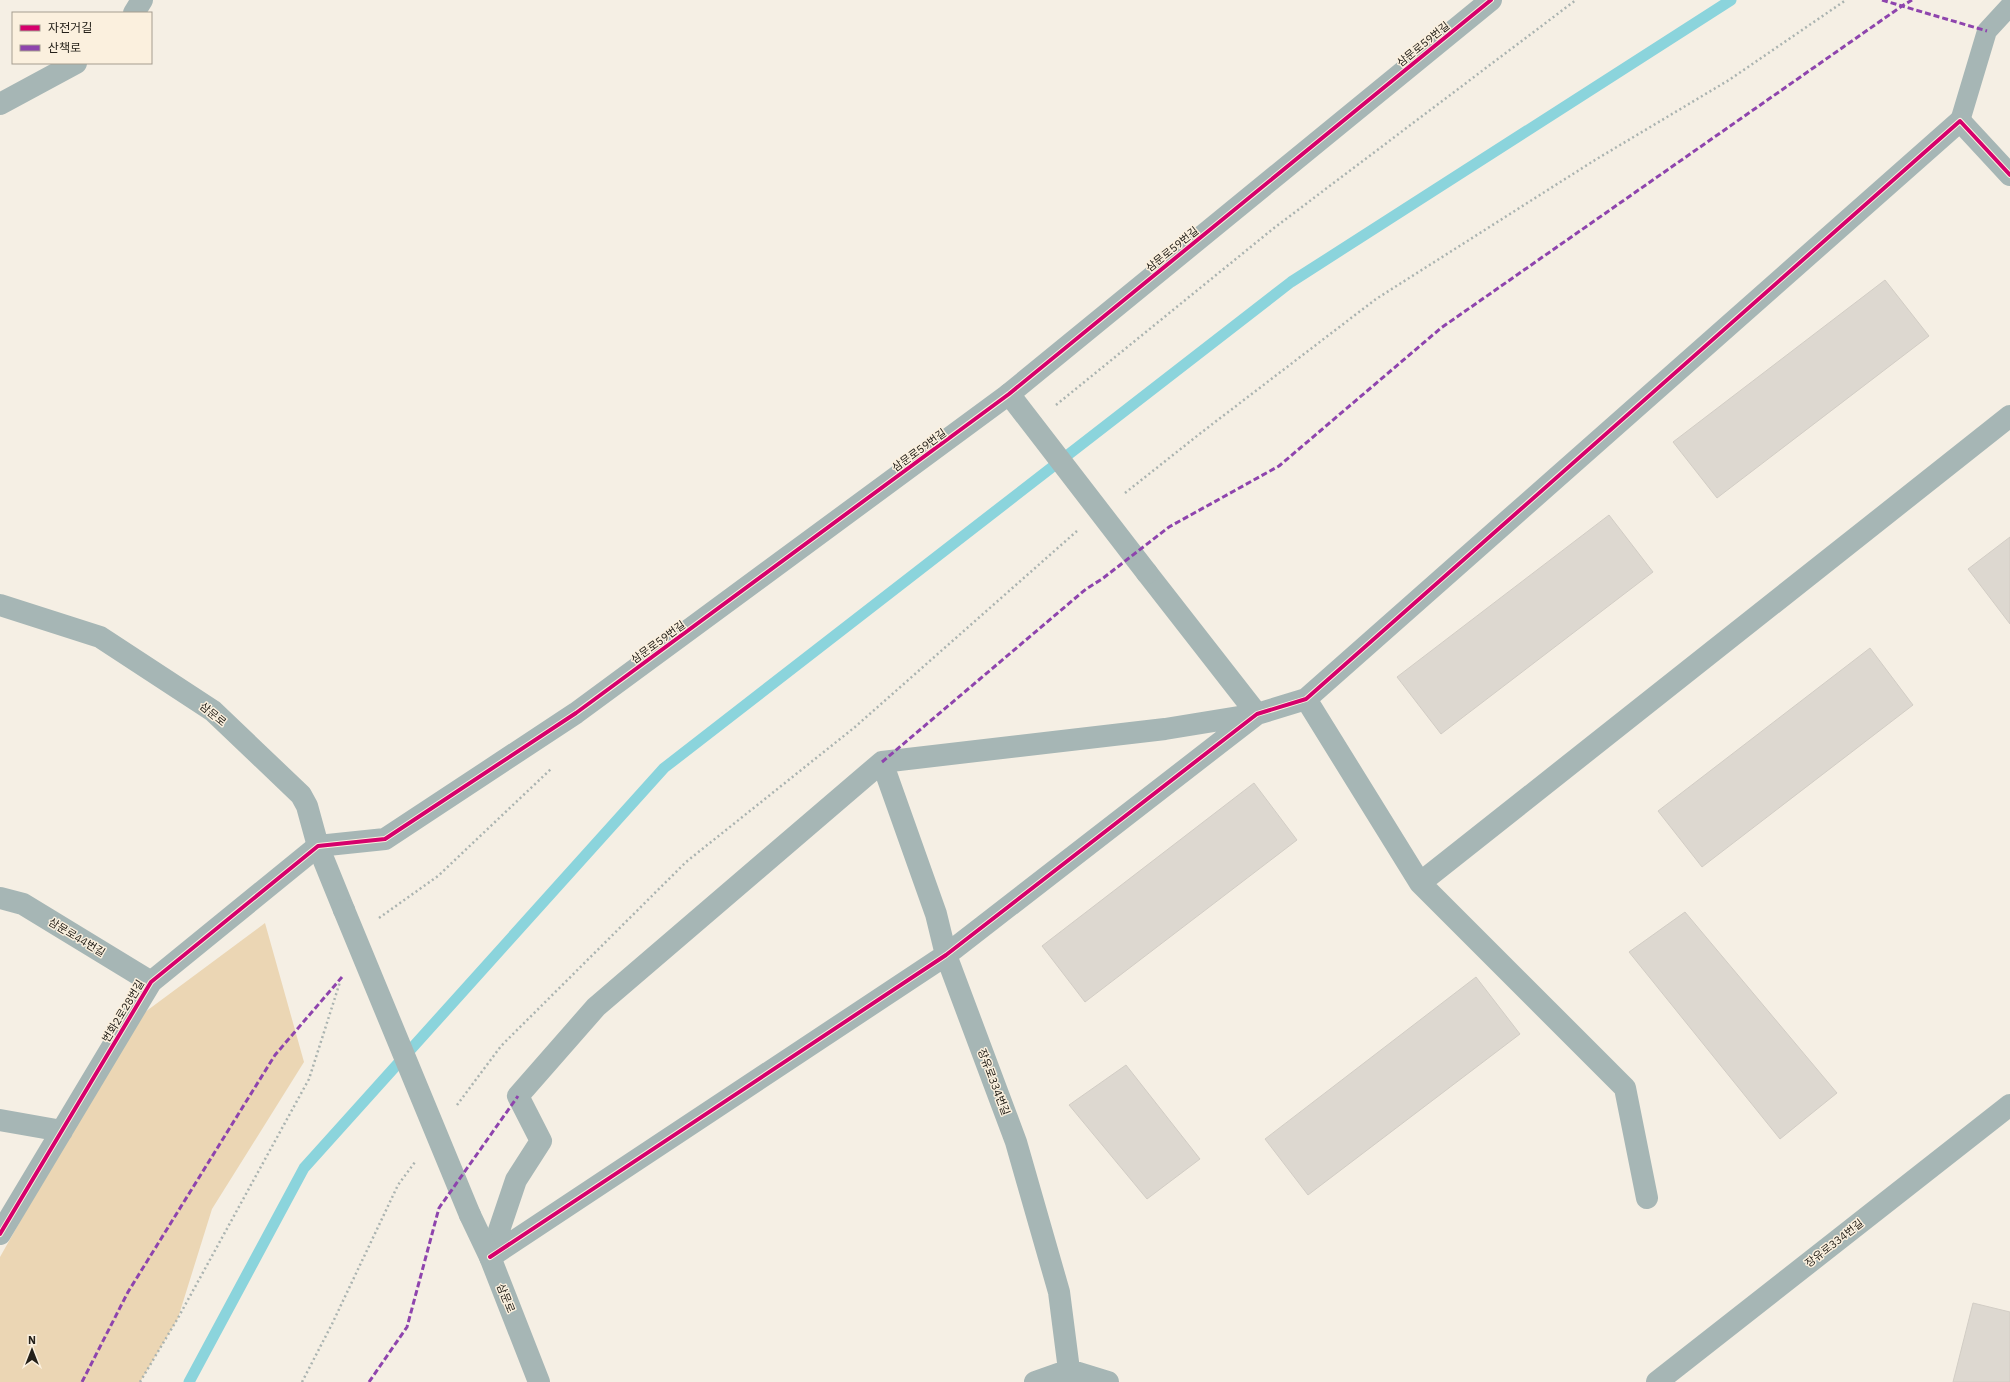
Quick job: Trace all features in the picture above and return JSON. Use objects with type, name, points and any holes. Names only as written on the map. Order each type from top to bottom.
[{"type":"street","points":[[135,12],[142,0]]},
{"type":"street","name":"삼문로59번길","points":[[318,846],[386,839],[576,713],[1009,394],[1491,0]]},
{"type":"street","points":[[0,104],[74,64]]},
{"type":"street","points":[[490,1257],[516,1180],[541,1141],[518,1096],[596,1007],[882,762],[1165,729],[1257,714],[1306,699],[1960,121],[2010,175]]},
{"type":"street","points":[[1009,394],[1257,714]]},
{"type":"street","points":[[1420,883],[2010,416]]},
{"type":"street","name":"삼문로","points":[[0,605],[100,637],[213,711],[301,796],[306,806],[318,846],[470,1215],[490,1257],[539,1382]]},
{"type":"street","points":[[1306,699],[1420,883],[1625,1088],[1647,1198]]},
{"type":"street","points":[[490,1257],[946,955],[1257,714]]},
{"type":"street","name":"장유로334번길","points":[[882,762],[936,914],[946,955],[1016,1142],[1059,1292],[1070,1370]]},
{"type":"street","name":"번화2로28번길","points":[[0,1234],[151,982],[318,846]]},
{"type":"street","name":"삼문로44번길","points":[[0,898],[23,904],[151,982]]},
{"type":"street","name":"장유로334번길","points":[[1657,1382],[2010,1105]]},
{"type":"street","points":[[0,1120],[62,1131]]},
{"type":"street","points":[[1035,1382],[1070,1370],[1108,1382]]},
{"type":"lane","points":[[1960,121],[1987,31],[2010,6]]},
{"type":"path","points":[[1053,408],[1274,228],[1576,0]]},
{"type":"path","points":[[1121,496],[1376,299],[1595,160],[1729,80],[1846,0]]},
{"type":"path","points":[[454,1109],[501,1046],[686,862],[855,727],[1059,546],[1084,526]]},
{"type":"path","points":[[375,921],[438,876],[556,764]]},
{"type":"path","points":[[140,1382],[178,1318],[309,1079],[342,977]]},
{"type":"path","points":[[302,1382],[332,1324],[398,1185],[417,1160]]},
{"type":"shaded area","points":[[265,923],[304,1062],[212,1209],[178,1318],[140,1382],[0,1382],[0,1257],[133,1021]]},
{"type":"building","points":[[1885,280],[1929,336],[1717,498],[1673,442]]},
{"type":"building","points":[[1609,515],[1653,572],[1441,734],[1397,677]]},
{"type":"building","points":[[2010,537],[2010,624],[1968,569]]},
{"type":"building","points":[[1870,648],[1913,705],[1702,867],[1658,811]]},
{"type":"building","points":[[1254,783],[1297,840],[1085,1002],[1042,946]]},
{"type":"building","points":[[1685,912],[1837,1093],[1780,1139],[1629,952]]},
{"type":"building","points":[[1476,977],[1520,1034],[1308,1195],[1265,1139]]},
{"type":"building","points":[[1126,1065],[1200,1159],[1147,1199],[1069,1105]]},
{"type":"building","points":[[1973,1303],[2010,1312],[2010,1382],[1953,1382]]},
{"type":"waterway","points":[[189,1382],[304,1168],[664,768],[1291,282],[1731,0]]},
{"type":"marked path","points":[[1882,0],[1902,6],[1912,0]]},
{"type":"marked path","points":[[882,762],[1086,589],[1102,579],[1169,527],[1279,466],[1441,328],[1902,6],[1987,31]]},
{"type":"marked path","points":[[82,1382],[128,1292],[275,1055],[342,977]]},
{"type":"marked path","points":[[369,1382],[407,1327],[439,1208],[518,1096]]},
{"type":"cycle path","points":[[0,1234],[151,982],[318,846],[385,839],[576,713],[1009,394],[1491,0]]},
{"type":"cycle path","points":[[490,1257],[946,955],[1257,714],[1306,699],[1960,121],[2010,175]]}]
